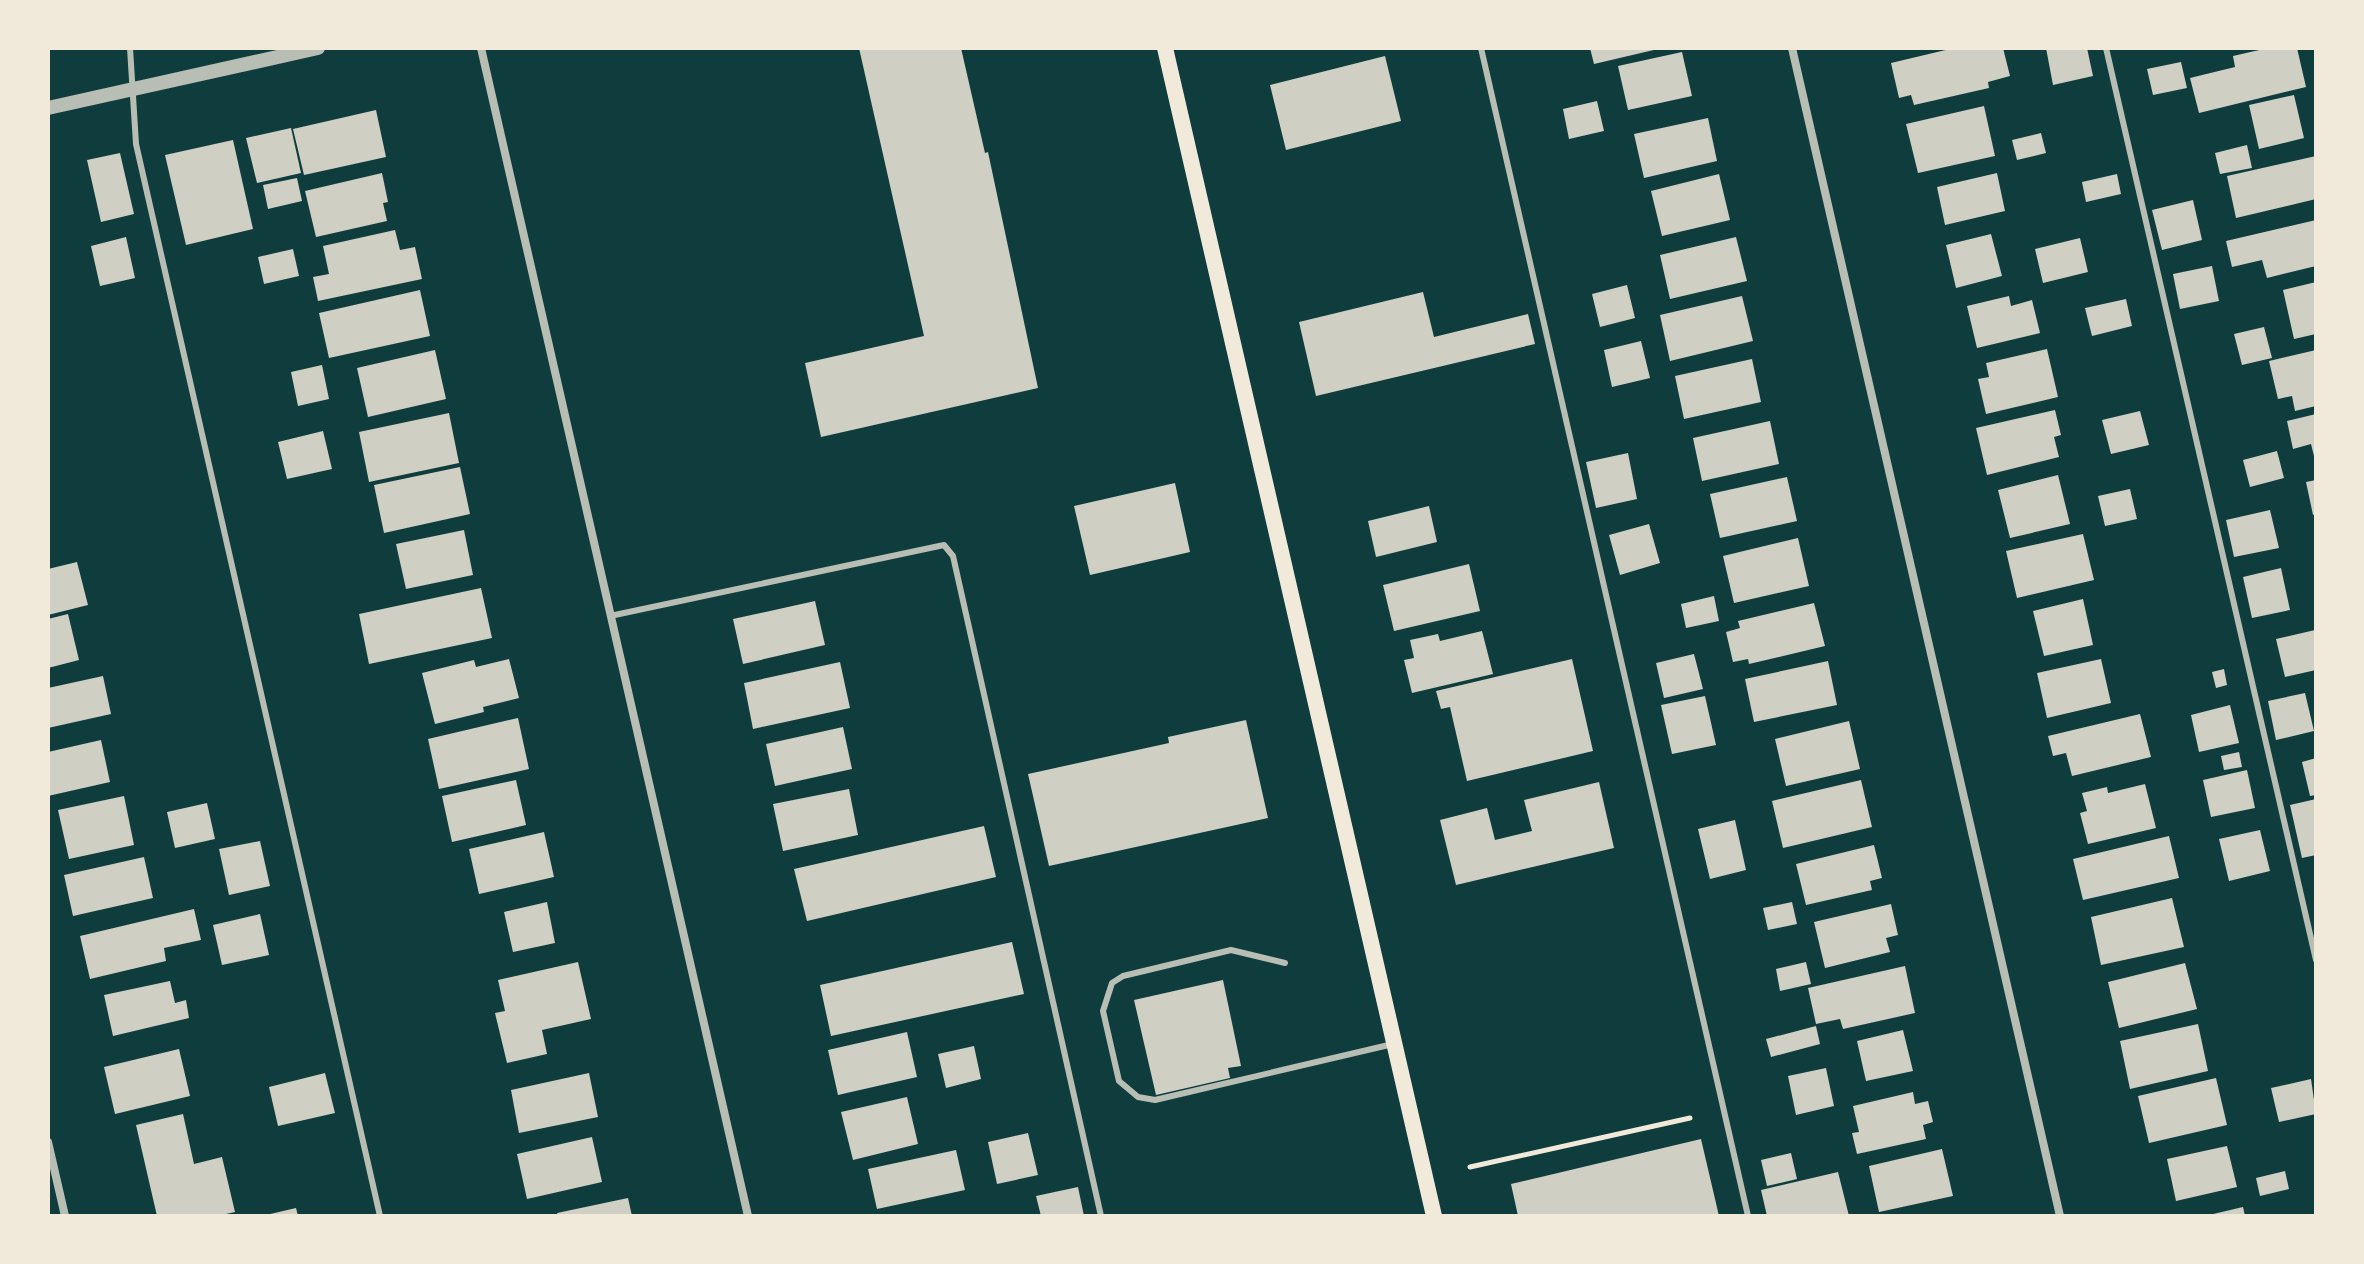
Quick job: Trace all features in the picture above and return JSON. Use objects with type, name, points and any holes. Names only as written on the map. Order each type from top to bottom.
[{"type":"main road","points":[[1165,48],[1434,1216]]},
{"type":"street","points":[[48,108],[318,48]]},
{"type":"street","points":[[481,48],[748,1216]]},
{"type":"street","points":[[1792,48],[2060,1216]]},
{"type":"street","points":[[48,1142],[65,1216]]},
{"type":"lane","points":[[130,48],[136,144],[380,1216]]},
{"type":"lane","points":[[1481,48],[1748,1216]]},
{"type":"lane","points":[[2106,48],[2316,960]]},
{"type":"lane","points":[[610,616],[944,545],[953,556],[1101,1216]]},
{"type":"lane","points":[[1285,963],[1231,950],[1123,976],[1112,983],[1103,1011],[1119,1081],[1138,1097],[1155,1100],[1395,1044]]},
{"type":"path","points":[[1470,1167],[1690,1118]]},
{"type":"building","points":[[859,48],[961,48],[985,153],[988,152],[1038,388],[821,437],[805,363],[924,336]]},
{"type":"building","points":[[1590,48],[1658,48],[1658,49],[1594,64]]},
{"type":"building","points":[[1954,48],[2003,48],[2010,76],[1988,82],[1989,88],[1914,105],[1911,95],[1899,98],[1891,63]]},
{"type":"building","points":[[2046,48],[2087,48],[2093,76],[2053,85]]},
{"type":"building","points":[[2268,48],[2297,48],[2306,87],[2199,113],[2190,78],[2235,67],[2233,56]]},
{"type":"building","points":[[1682,52],[1692,96],[1628,110],[1618,66]]},
{"type":"building","points":[[1385,56],[1401,121],[1286,150],[1270,85]]},
{"type":"building","points":[[2181,62],[2187,88],[2153,95],[2147,69]]},
{"type":"building","points":[[2294,95],[2304,138],[2259,149],[2249,105]]},
{"type":"building","points":[[1597,101],[1604,131],[1569,139],[1563,109]]},
{"type":"building","points":[[1984,106],[1995,156],[1918,173],[1906,124]]},
{"type":"building","points":[[376,110],[386,157],[304,175],[293,129]]},
{"type":"building","points":[[1708,118],[1717,161],[1644,178],[1634,134]]},
{"type":"building","points":[[291,128],[301,173],[257,183],[246,138]]},
{"type":"building","points":[[2041,133],[2046,153],[2017,160],[2012,140]]},
{"type":"building","points":[[233,140],[253,229],[186,245],[165,155]]},
{"type":"building","points":[[2247,145],[2252,168],[2220,174],[2215,153]]},
{"type":"building","points":[[120,153],[134,214],[101,222],[87,160]]},
{"type":"building","points":[[2316,156],[2316,199],[2236,218],[2227,176]]},
{"type":"building","points":[[382,173],[388,202],[383,203],[387,221],[316,237],[305,191]]},
{"type":"building","points":[[1997,173],[2005,211],[1945,225],[1937,187]]},
{"type":"building","points":[[1719,174],[1730,220],[1662,236],[1651,191]]},
{"type":"building","points":[[2117,174],[2121,194],[2086,202],[2082,182]]},
{"type":"building","points":[[297,178],[302,201],[268,209],[263,185]]},
{"type":"building","points":[[2193,200],[2202,240],[2162,250],[2152,210]]},
{"type":"building","points":[[2316,220],[2316,266],[2267,278],[2262,260],[2232,267],[2226,241]]},
{"type":"building","points":[[395,230],[400,250],[415,247],[422,279],[318,301],[313,277],[329,274],[323,246]]},
{"type":"building","points":[[1991,234],[2002,276],[1956,288],[1946,245]]},
{"type":"building","points":[[126,237],[135,278],[100,286],[91,246]]},
{"type":"building","points":[[1736,237],[1747,281],[1670,299],[1660,255]]},
{"type":"building","points":[[2080,238],[2088,272],[2043,283],[2035,249]]},
{"type":"building","points":[[293,249],[299,276],[264,284],[258,257]]},
{"type":"building","points":[[2212,266],[2219,301],[2180,309],[2173,274]]},
{"type":"building","points":[[2316,282],[2316,334],[2294,339],[2283,290]]},
{"type":"building","points":[[1627,285],[1635,318],[1600,327],[1592,294]]},
{"type":"building","points":[[420,290],[430,336],[329,358],[319,313]]},
{"type":"building","points":[[1423,292],[1434,337],[1528,314],[1535,344],[1316,396],[1299,322]]},
{"type":"building","points":[[1742,296],[1753,341],[1670,361],[1660,315]]},
{"type":"building","points":[[2009,296],[2011,306],[2032,300],[2040,333],[1977,348],[1967,306]]},
{"type":"building","points":[[2126,299],[2132,326],[2092,336],[2085,308]]},
{"type":"building","points":[[2264,327],[2272,358],[2242,365],[2234,334]]},
{"type":"building","points":[[1641,341],[1650,378],[1612,387],[1604,350]]},
{"type":"building","points":[[2047,349],[2058,397],[1986,414],[1978,379],[1989,377],[1986,363]]},
{"type":"building","points":[[435,350],[446,399],[368,417],[357,368]]},
{"type":"building","points":[[2316,350],[2316,406],[2295,411],[2292,396],[2278,399],[2269,361]]},
{"type":"building","points":[[1752,359],[1761,402],[1684,419],[1675,376]]},
{"type":"building","points":[[322,365],[329,399],[298,406],[291,372]]},
{"type":"building","points":[[2055,410],[2061,435],[2054,437],[2059,457],[1987,475],[1976,428]]},
{"type":"building","points":[[2140,411],[2149,445],[2111,454],[2102,420]]},
{"type":"building","points":[[449,413],[459,463],[369,482],[359,432]]},
{"type":"building","points":[[2316,414],[2315,460],[2311,444],[2293,449],[2287,421]]},
{"type":"building","points":[[1770,421],[1779,464],[1702,481],[1693,438]]},
{"type":"building","points":[[323,431],[332,469],[287,479],[278,442]]},
{"type":"building","points":[[2277,451],[2284,478],[2250,487],[2243,460]]},
{"type":"building","points":[[1628,453],[1637,499],[1596,508],[1586,462]]},
{"type":"building","points":[[460,467],[470,514],[384,533],[374,485]]},
{"type":"building","points":[[2058,475],[2070,524],[2010,538],[1998,490]]},
{"type":"building","points":[[1787,477],[1797,521],[1720,538],[1710,494]]},
{"type":"building","points":[[2316,480],[2316,514],[2313,515],[2306,482]]},
{"type":"building","points":[[1175,483],[1190,552],[1090,575],[1074,506]]},
{"type":"building","points":[[2130,489],[2137,519],[2105,526],[2098,496]]},
{"type":"building","points":[[1429,506],[1437,542],[1376,557],[1368,521]]},
{"type":"building","points":[[2270,510],[2279,548],[2234,557],[2226,520]]},
{"type":"building","points":[[1649,524],[1660,563],[1620,575],[1609,535]]},
{"type":"building","points":[[464,530],[473,575],[406,589],[396,544]]},
{"type":"building","points":[[2083,534],[2094,580],[2017,598],[2006,551]]},
{"type":"building","points":[[1798,538],[1809,586],[1734,603],[1723,556]]},
{"type":"building","points":[[77,562],[88,605],[48,615],[48,569]]},
{"type":"building","points":[[1469,564],[1480,611],[1394,631],[1383,585]]},
{"type":"building","points":[[2281,568],[2290,610],[2252,618],[2243,577]]},
{"type":"building","points":[[481,588],[492,638],[369,664],[359,614]]},
{"type":"building","points":[[1714,596],[1719,621],[1686,628],[1681,604]]},
{"type":"building","points":[[2083,599],[2093,645],[2044,656],[2033,611]]},
{"type":"building","points":[[815,601],[825,645],[743,664],[733,619]]},
{"type":"building","points":[[1814,603],[1825,646],[1749,664],[1748,659],[1733,662],[1726,632],[1740,628],[1738,621]]},
{"type":"building","points":[[68,614],[79,660],[48,668],[48,619]]},
{"type":"building","points":[[2315,630],[2316,670],[2285,677],[2276,639]]},
{"type":"building","points":[[1482,631],[1493,674],[1412,693],[1404,660],[1414,658],[1410,640],[1438,634],[1440,641]]},
{"type":"building","points":[[1694,654],[1703,689],[1664,698],[1656,663]]},
{"type":"building","points":[[509,659],[519,698],[483,707],[484,712],[435,724],[422,673],[474,660],[476,667]]},
{"type":"building","points":[[1572,659],[1593,751],[1467,781],[1450,707],[1441,709],[1436,691]]},
{"type":"building","points":[[2101,659],[2111,703],[2047,718],[2037,673]]},
{"type":"building","points":[[1828,661],[1837,705],[1754,722],[1745,679]]},
{"type":"building","points":[[840,662],[850,708],[753,729],[744,683]]},
{"type":"building","points":[[2224,669],[2227,685],[2216,688],[2212,672]]},
{"type":"building","points":[[103,676],[111,714],[48,728],[48,688]]},
{"type":"building","points":[[2305,693],[2314,731],[2276,740],[2268,701]]},
{"type":"building","points":[[1705,696],[1716,745],[1672,754],[1661,705]]},
{"type":"building","points":[[2230,705],[2239,743],[2199,752],[2191,715]]},
{"type":"building","points":[[2140,714],[2151,757],[2072,776],[2066,753],[2053,756],[2048,736]]},
{"type":"building","points":[[518,718],[529,769],[439,789],[428,739]]},
{"type":"building","points":[[1246,720],[1268,818],[1049,866],[1028,774],[1169,743],[1168,737]]},
{"type":"building","points":[[1849,721],[1860,769],[1786,786],[1775,739]]},
{"type":"building","points":[[843,727],[852,769],[775,786],[766,744]]},
{"type":"building","points":[[101,740],[110,782],[48,796],[48,752]]},
{"type":"building","points":[[2239,752],[2242,767],[2224,770],[2221,756]]},
{"type":"building","points":[[2316,758],[2316,795],[2310,796],[2302,762]]},
{"type":"building","points":[[2247,770],[2255,808],[2211,817],[2203,780]]},
{"type":"building","points":[[516,780],[526,825],[452,842],[442,796]]},
{"type":"building","points":[[1861,780],[1872,827],[1783,848],[1772,801]]},
{"type":"building","points":[[1599,782],[1614,848],[1456,885],[1440,820],[1487,808],[1495,840],[1532,831],[1524,800]]},
{"type":"building","points":[[2145,784],[2156,828],[2088,844],[2080,813],[2087,811],[2082,793],[2107,787],[2108,793]]},
{"type":"building","points":[[849,789],[858,835],[783,851],[773,804]]},
{"type":"building","points":[[124,796],[134,845],[69,859],[58,810]]},
{"type":"building","points":[[2316,799],[2316,855],[2302,858],[2290,805]]},
{"type":"building","points":[[207,803],[215,839],[175,848],[167,812]]},
{"type":"building","points":[[1735,820],[1746,870],[1710,879],[1698,829]]},
{"type":"building","points":[[984,826],[996,877],[807,921],[794,869]]},
{"type":"building","points":[[2260,830],[2270,871],[2229,881],[2219,839]]},
{"type":"building","points":[[544,832],[554,877],[479,894],[469,849]]},
{"type":"building","points":[[2169,836],[2179,878],[2083,900],[2073,859]]},
{"type":"building","points":[[260,841],[270,886],[229,895],[219,849]]},
{"type":"building","points":[[1874,845],[1882,878],[1870,881],[1872,890],[1806,905],[1796,864]]},
{"type":"building","points":[[144,857],[153,898],[73,916],[64,875]]},
{"type":"building","points":[[2172,898],[2184,947],[2101,965],[2091,917]]},
{"type":"building","points":[[547,902],[555,943],[513,952],[504,912]]},
{"type":"building","points":[[1792,902],[1797,924],[1768,930],[1763,908]]},
{"type":"building","points":[[1891,904],[1898,935],[1886,938],[1890,952],[1825,968],[1814,922]]},
{"type":"building","points":[[194,909],[201,940],[164,948],[166,961],[90,979],[80,936]]},
{"type":"building","points":[[260,914],[269,955],[222,965],[213,925]]},
{"type":"building","points":[[1012,942],[1024,994],[831,1036],[820,985]]},
{"type":"building","points":[[578,962],[591,1019],[542,1030],[547,1054],[507,1063],[495,1013],[505,1011],[498,980]]},
{"type":"building","points":[[1806,962],[1811,984],[1780,991],[1776,969]]},
{"type":"building","points":[[2185,963],[2197,1009],[2119,1028],[2108,982]]},
{"type":"building","points":[[1905,966],[1915,1013],[1843,1029],[1840,1019],[1816,1024],[1808,988]]},
{"type":"building","points":[[1223,980],[1241,1066],[1228,1068],[1230,1078],[1156,1095],[1134,1000]]},
{"type":"building","points":[[170,981],[175,1003],[186,1000],[189,1018],[113,1036],[104,995]]},
{"type":"building","points":[[2198,1024],[2208,1071],[2130,1089],[2120,1041]]},
{"type":"building","points":[[1816,1026],[1820,1044],[1771,1057],[1766,1039]]},
{"type":"building","points":[[1903,1030],[1913,1071],[1866,1081],[1857,1041]]},
{"type":"building","points":[[907,1032],[917,1077],[838,1095],[828,1050]]},
{"type":"building","points":[[974,1046],[981,1079],[946,1088],[938,1054]]},
{"type":"building","points":[[179,1049],[190,1096],[115,1114],[104,1067]]},
{"type":"building","points":[[1826,1068],[1834,1106],[1796,1115],[1788,1076]]},
{"type":"building","points":[[325,1073],[335,1113],[278,1126],[269,1087]]},
{"type":"building","points":[[589,1073],[598,1117],[519,1133],[511,1090]]},
{"type":"building","points":[[2216,1078],[2227,1125],[2149,1143],[2138,1096]]},
{"type":"building","points":[[2311,1079],[2316,1114],[2279,1122],[2271,1088]]},
{"type":"building","points":[[1913,1092],[1915,1104],[1928,1101],[1933,1122],[1923,1125],[1926,1139],[1857,1154],[1852,1133],[1859,1132],[1853,1106]]},
{"type":"building","points":[[907,1097],[918,1144],[853,1160],[841,1112]]},
{"type":"building","points":[[183,1114],[194,1164],[222,1157],[235,1212],[217,1216],[157,1216],[136,1125]]},
{"type":"building","points":[[1028,1133],[1038,1175],[997,1184],[988,1142]]},
{"type":"building","points":[[592,1137],[602,1182],[527,1199],[517,1154]]},
{"type":"building","points":[[1701,1139],[1719,1216],[1518,1216],[1511,1184]]},
{"type":"building","points":[[2227,1146],[2237,1187],[2176,1201],[2167,1159]]},
{"type":"building","points":[[1942,1149],[1953,1196],[1879,1212],[1869,1166]]},
{"type":"building","points":[[956,1150],[965,1190],[877,1209],[868,1169]]},
{"type":"building","points":[[1791,1153],[1797,1179],[1767,1186],[1761,1160]]},
{"type":"building","points":[[2285,1171],[2289,1189],[2260,1196],[2256,1178]]},
{"type":"building","points":[[1838,1172],[1849,1216],[1767,1216],[1761,1190]]},
{"type":"building","points":[[1078,1187],[1084,1216],[1041,1216],[1036,1196]]},
{"type":"building","points":[[628,1198],[632,1216],[558,1216],[557,1213]]},
{"type":"building","points":[[2243,1207],[2245,1216],[2209,1216],[2209,1215]]},
{"type":"building","points":[[296,1208],[298,1216],[266,1216],[266,1215]]}]
